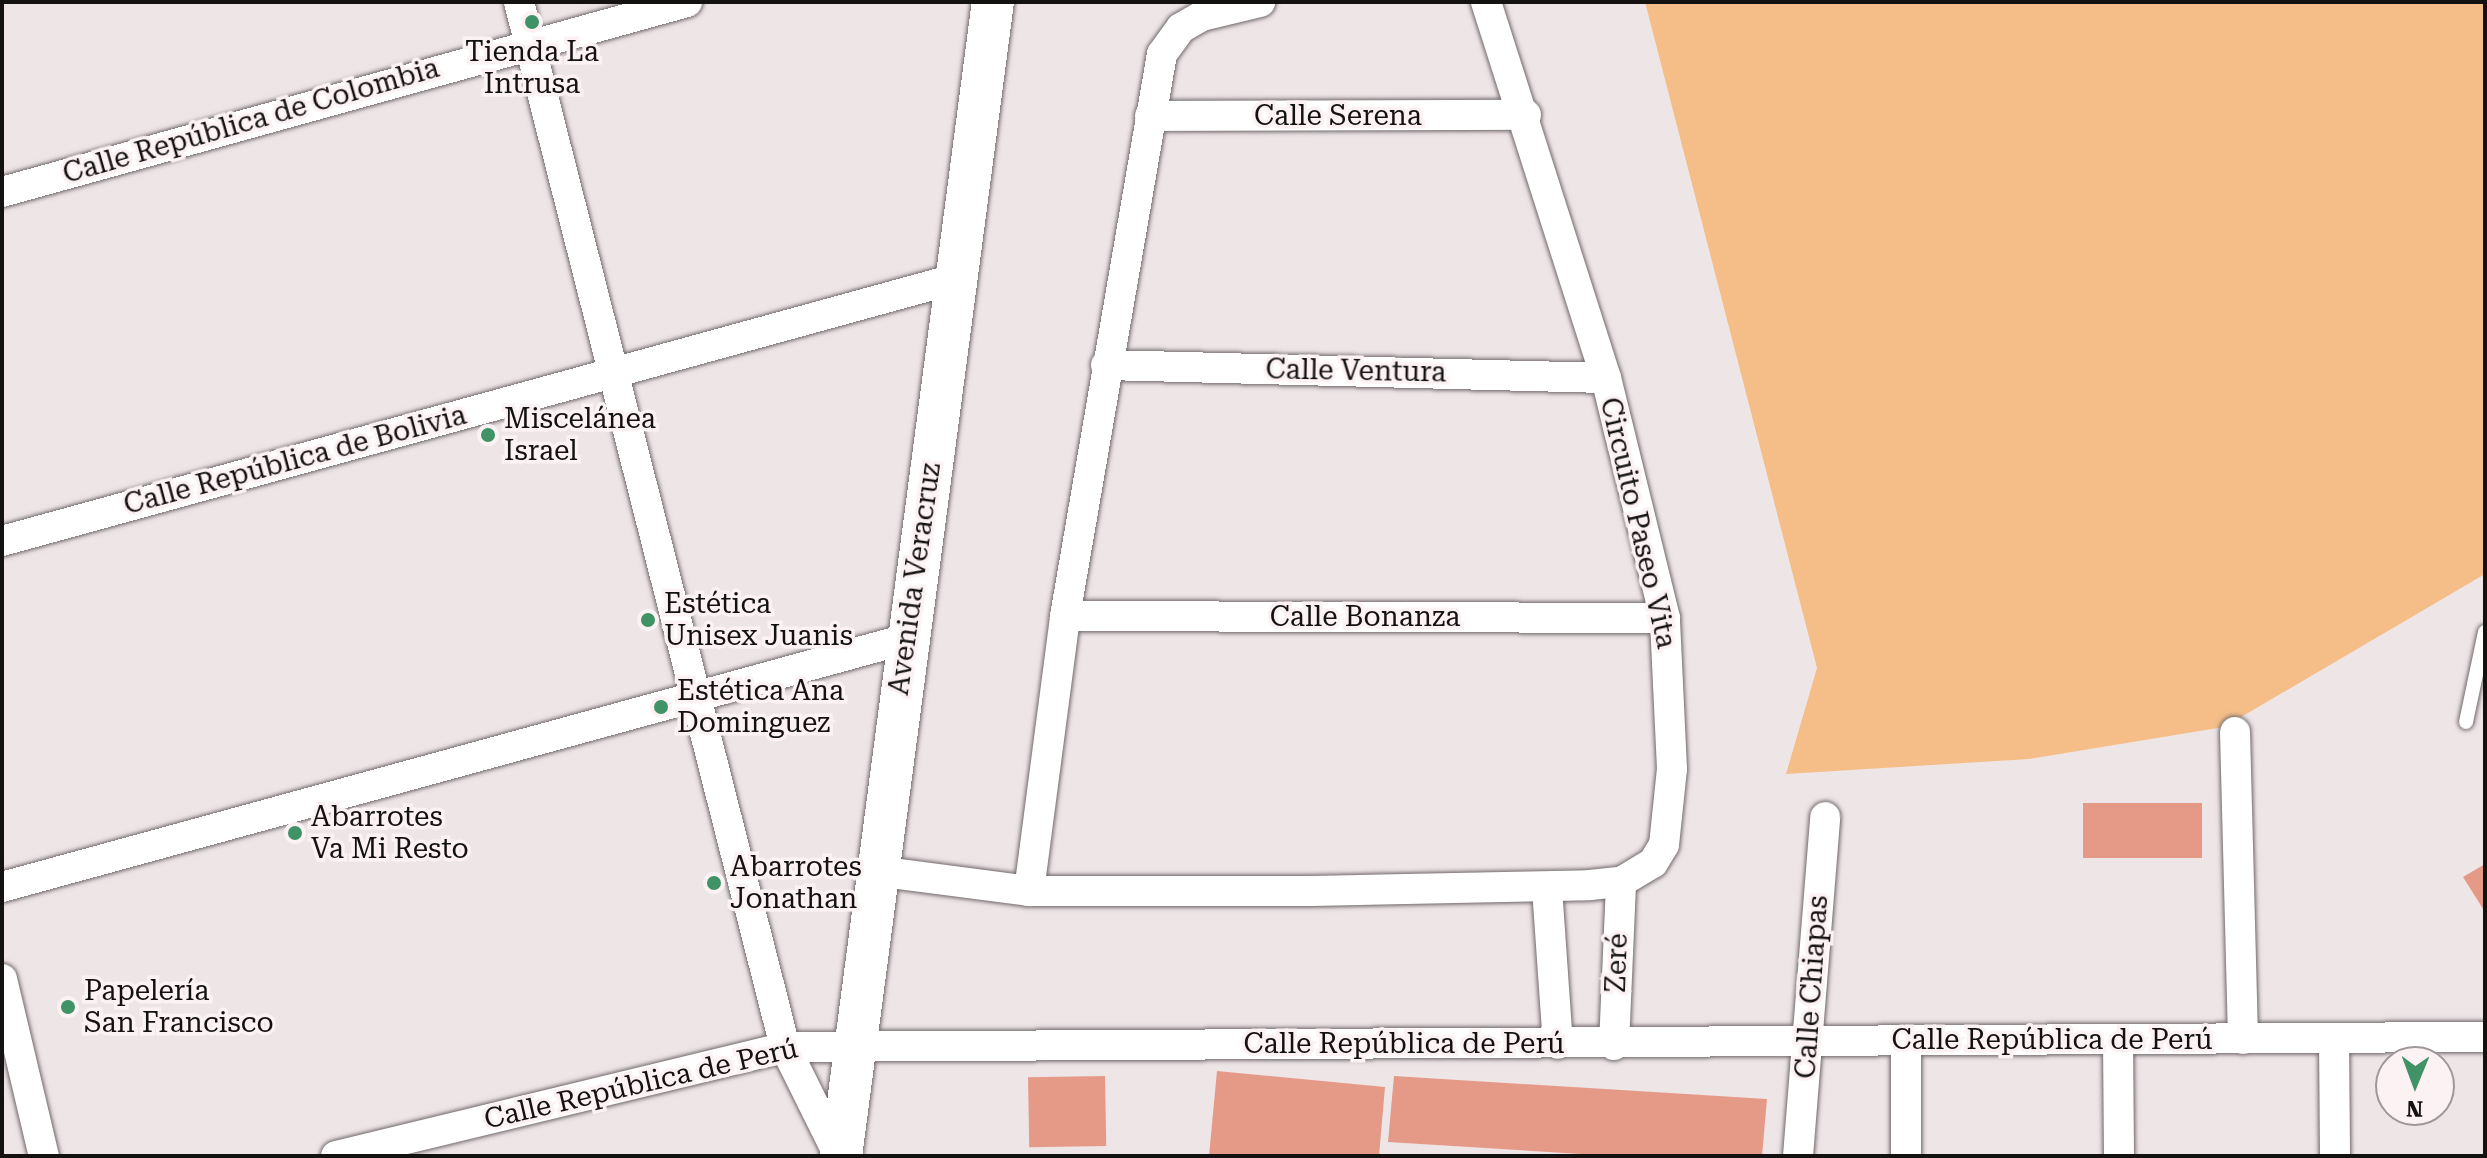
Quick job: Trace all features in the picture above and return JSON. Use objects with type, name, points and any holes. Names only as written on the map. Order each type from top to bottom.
[{"type":"street","points":[[519,2],[616,371],[693,701],[785,1047],[840,1156]]},
{"type":"street","name":"Calle República de Colombia","points":[[2,192],[530,42],[687,2]]},
{"type":"street","name":"Avenida Veracruz","points":[[840,1156],[858,1044],[876,871],[906,639],[958,278],[993,2]]},
{"type":"street","points":[[1029,891],[1065,616],[1162,54],[1181,28],[1260,2]]},
{"type":"street","name":"Circuito Paseo Vita","points":[[876,871],[1029,891],[1547,888],[1621,882],[1653,863],[1664,845],[1672,769],[1665,618],[1606,378],[1526,115],[1486,2]]},
{"type":"street","name":"Calle Serena","points":[[1150,116],[1526,115]]},
{"type":"street","name":"Calle República de Bolivia","points":[[2,541],[958,278]]},
{"type":"street","name":"Calle Ventura","points":[[1106,365],[1606,378]]},
{"type":"street","name":"Calle Bonanza","points":[[1065,616],[1665,618]]},
{"type":"street","points":[[2,887],[693,701],[906,639]]},
{"type":"street","points":[[2235,732],[2243,1039]]},
{"type":"street","name":"Calle Chiapas","points":[[1798,1156],[1825,817]]},
{"type":"street","name":"Zeré","points":[[1614,1045],[1621,882]]},
{"type":"street","points":[[1547,888],[1558,1044]]},
{"type":"street","points":[[2,979],[44,1156]]},
{"type":"street","name":"Calle República de Perú","points":[[336,1156],[785,1047],[858,1044],[1614,1045],[2485,1037]]},
{"type":"street","points":[[2334,1038],[2335,1156]]},
{"type":"street","points":[[2118,1040],[2119,1156]]},
{"type":"street","points":[[1906,1042],[1906,1156]]},
{"type":"lane","points":[[2466,722],[2485,632]]},
{"type":"shaded area","points":[[1645,2],[2485,2],[2485,574],[2224,727],[2029,759],[1786,774],[1817,668]]},
{"type":"building","points":[[2083,803],[2202,803],[2202,858],[2083,858]]},
{"type":"building","points":[[2485,864],[2485,912],[2463,877]]},
{"type":"building","points":[[1217,1071],[1385,1087],[1379,1156],[1209,1156]]},
{"type":"building","points":[[1105,1076],[1106,1146],[1029,1147],[1028,1077]]},
{"type":"building","points":[[1394,1076],[1767,1099],[1762,1156],[1613,1156],[1388,1142]]},
{"type":"place","name":"Tienda La Intrusa","points":[[532,22]]},
{"type":"place","name":"Miscelánea Israel","points":[[488,435]]},
{"type":"place","name":"Estética Unisex Juanis","points":[[648,620]]},
{"type":"place","name":"Estética Ana Dominguez","points":[[661,707]]},
{"type":"place","name":"Abarrotes Va Mi Resto","points":[[295,833]]},
{"type":"place","name":"Abarrotes Jonathan","points":[[714,883]]},
{"type":"place","name":"Papelería San Francisco","points":[[68,1007]]}]
